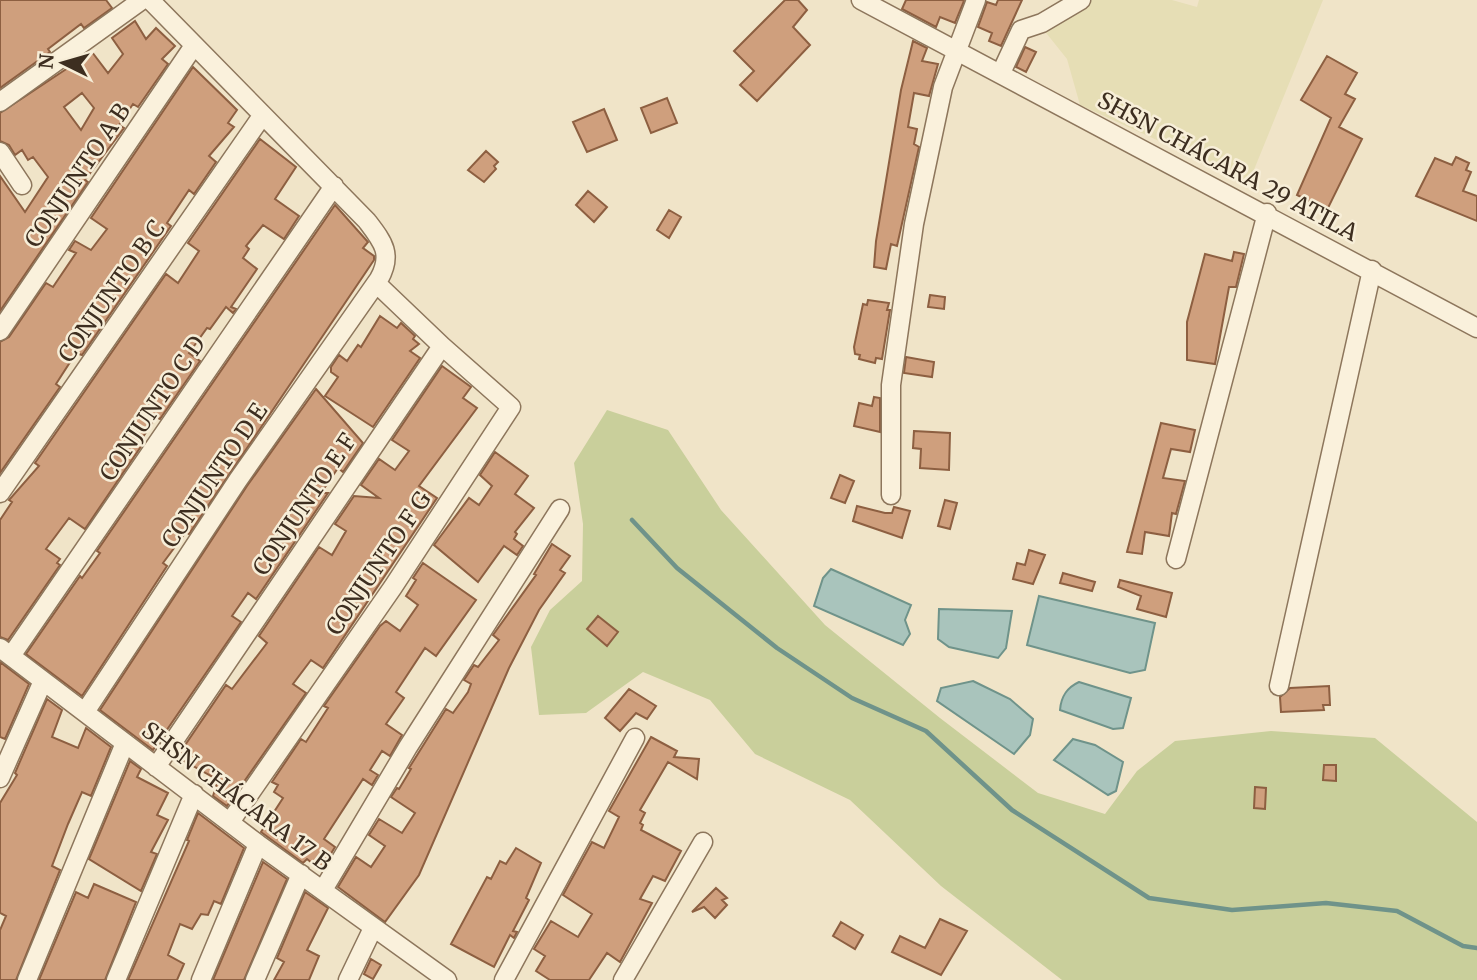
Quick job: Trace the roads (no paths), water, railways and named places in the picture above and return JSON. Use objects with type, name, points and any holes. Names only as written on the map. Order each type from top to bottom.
[{"type":"street","points":[[0,102],[142,0]]},
{"type":"street","points":[[150,0],[193,47],[334,187]]},
{"type":"street","name":"SHSN CHÁCARA 29 ATILA","points":[[861,0],[1267,213],[1477,328]]},
{"type":"street","points":[[891,495],[891,385],[923,171],[943,87],[976,0]]},
{"type":"street","points":[[1002,73],[1021,30],[1042,23],[1080,0]]},
{"type":"street","name":"CONJUNTO A B","points":[[0,331],[193,47]]},
{"type":"street","name":"CONJUNTO B C","points":[[0,493],[262,116]]},
{"type":"street","points":[[0,152],[22,185]]},
{"type":"street","name":"CONJUNTO D E","points":[[85,712],[238,480],[386,267],[385,245],[367,221],[334,187]]},
{"type":"street","name":"CONJUNTO C D","points":[[6,652],[334,187]]},
{"type":"street","points":[[1177,559],[1267,213]]},
{"type":"street","points":[[1279,686],[1372,270]]},
{"type":"street","points":[[376,283],[442,346]]},
{"type":"street","points":[[1446,310],[1477,341]]},
{"type":"street","name":"CONJUNTO E F","points":[[156,767],[442,346]]},
{"type":"street","name":"CONJUNTO F G","points":[[230,822],[393,587],[511,407],[442,346]]},
{"type":"street","points":[[323,890],[408,747],[560,509]]},
{"type":"street","name":"SHSN CHÁCARA 17 B","points":[[6,652],[258,844],[447,980]]},
{"type":"street","points":[[0,778],[43,681]]},
{"type":"street","points":[[504,980],[635,738]]},
{"type":"street","points":[[27,980],[125,743]]},
{"type":"street","points":[[116,980],[194,794]]},
{"type":"street","points":[[623,980],[703,842]]},
{"type":"street","points":[[201,980],[258,844]]},
{"type":"street","points":[[255,980],[301,874]]},
{"type":"street","points":[[348,980],[373,928]]},
{"type":"water","points":[[831,569],[911,605],[905,620],[910,634],[903,645],[814,606],[823,578]]},
{"type":"water","points":[[1039,596],[1155,623],[1145,670],[1130,673],[1027,645]]},
{"type":"water","points":[[939,609],[1012,611],[1006,648],[998,658],[949,647],[938,639]]},
{"type":"water","points":[[973,681],[1010,699],[1033,719],[1030,735],[1014,754],[937,701],[941,688]]},
{"type":"water","points":[[1079,682],[1131,698],[1123,728],[1113,729],[1060,710],[1065,693]]},
{"type":"water","points":[[1073,739],[1095,745],[1123,762],[1116,791],[1108,795],[1054,760]]},
{"type":"waterway","points":[[632,520],[677,568],[777,648],[852,698],[926,731],[1012,810],[1149,898],[1232,910],[1326,903],[1397,911],[1463,946],[1477,948]]}]
